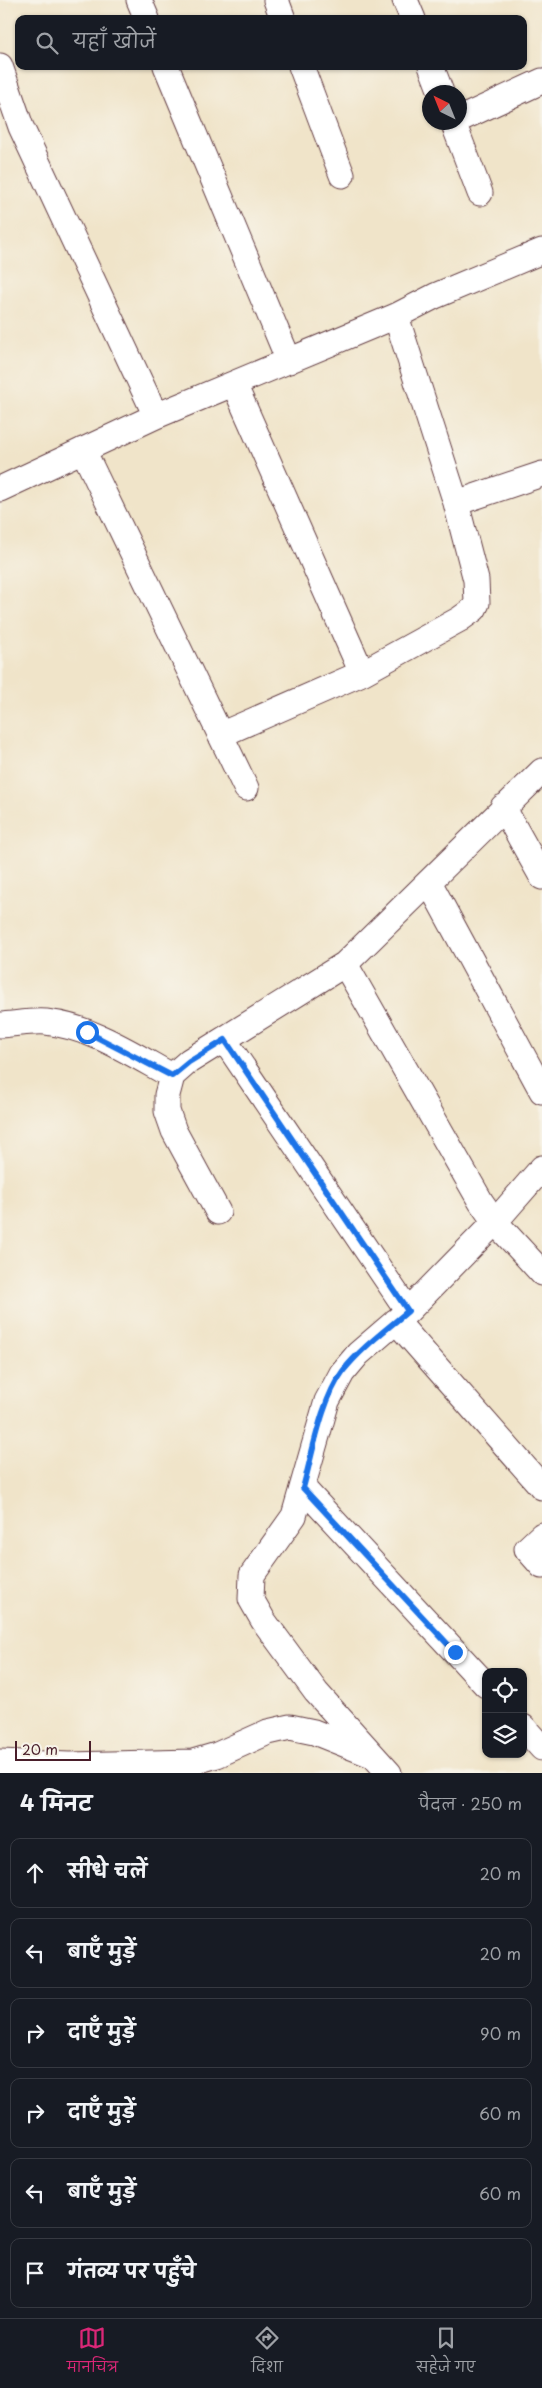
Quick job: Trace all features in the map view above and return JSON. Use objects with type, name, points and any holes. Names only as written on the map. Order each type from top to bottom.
[{"type":"street","points":[[139,0],[145,15]]},
{"type":"street","points":[[276,0],[282,15]]},
{"type":"street","points":[[406,0],[412,15]]},
{"type":"street","points":[[0,66],[21,127],[156,416]]},
{"type":"street","points":[[168,70],[289,361]]},
{"type":"street","points":[[302,70],[342,176]]},
{"type":"street","points":[[433,70],[439,85]]},
{"type":"street","points":[[467,116],[542,81]]},
{"type":"street","points":[[456,130],[480,194]]},
{"type":"street","points":[[0,489],[156,416],[396,316],[435,296],[542,251]]},
{"type":"street","points":[[220,735],[362,673],[474,609],[478,597],[476,580],[456,503],[396,316]]},
{"type":"street","points":[[234,384],[362,673]]},
{"type":"street","points":[[83,450],[246,788]]},
{"type":"street","points":[[456,503],[542,474]]},
{"type":"street","points":[[218,1212],[174,1131],[167,1111],[167,1095],[172,1076],[189,1062],[345,964],[542,771]]},
{"type":"street","points":[[503,808],[542,877]]},
{"type":"street","points":[[429,882],[542,1091]]},
{"type":"street","points":[[345,964],[481,1202],[495,1222],[542,1273]]},
{"type":"street","points":[[0,1025],[43,1022],[66,1025],[87,1032],[172,1076]]},
{"type":"street","points":[[225,1040],[402,1316],[542,1487]]},
{"type":"street","points":[[381,1764],[316,1692],[263,1620],[251,1599],[252,1575],[294,1516],[327,1401],[342,1373],[358,1354],[402,1316],[495,1222],[542,1168]]},
{"type":"street","points":[[303,1488],[482,1681]]},
{"type":"street","points":[[542,1535],[526,1549],[542,1566]]},
{"type":"street","points":[[0,1762],[69,1765],[193,1762],[217,1755],[268,1732],[290,1727],[314,1732],[381,1764]]},
{"type":"street","points":[[527,1731],[542,1748]]},
{"type":"route","points":[[87,1032],[172,1076],[189,1062],[225,1040],[408,1311],[358,1354],[342,1373],[327,1401],[303,1488],[455,1652]]}]
